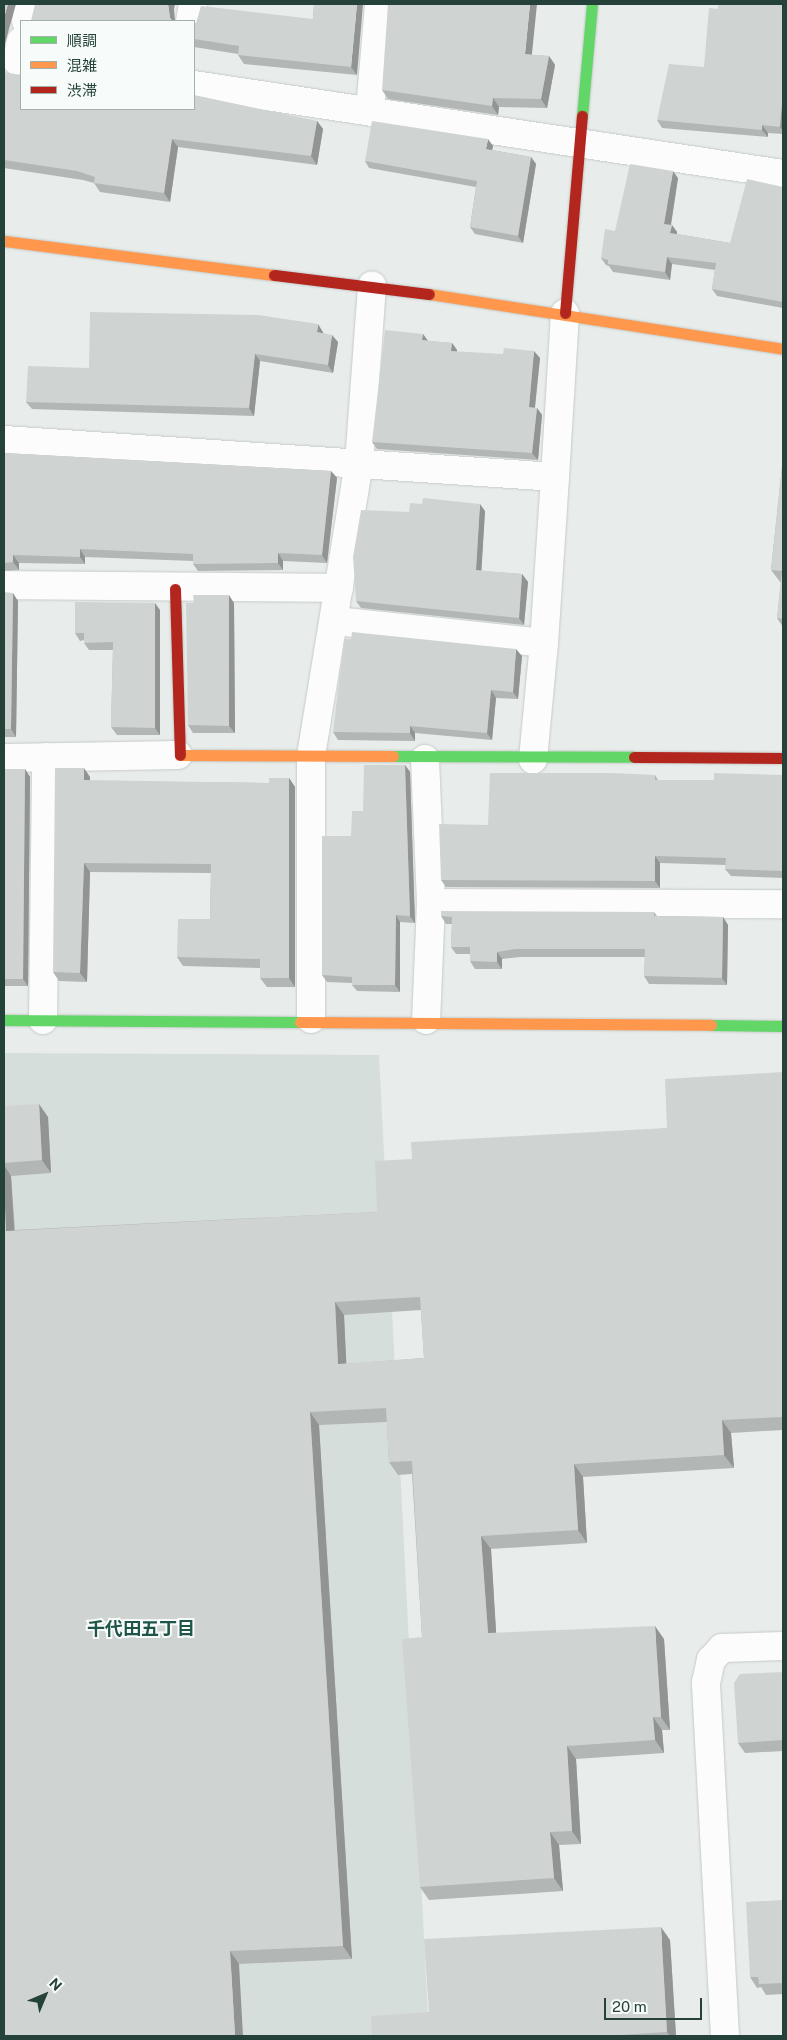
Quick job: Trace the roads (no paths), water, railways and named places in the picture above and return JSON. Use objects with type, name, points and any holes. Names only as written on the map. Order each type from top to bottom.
[{"type":"street","points":[[26,20],[30,4]]},
{"type":"street","points":[[190,20],[193,4]]},
{"type":"street","points":[[370,110],[379,4]]},
{"type":"street","points":[[533,759],[544,643],[565,313],[592,4]]},
{"type":"street","points":[[195,85],[370,110],[783,174]]},
{"type":"street","points":[[4,241],[130,260],[372,285],[565,313],[783,349]]},
{"type":"street","points":[[311,1019],[311,756],[335,621],[359,464],[372,285]]},
{"type":"street","points":[[4,440],[555,477]]},
{"type":"street","points":[[4,585],[175,589],[339,588]]},
{"type":"street","points":[[175,589],[178,755]]},
{"type":"street","points":[[335,621],[544,643]]},
{"type":"street","points":[[4,758],[178,755],[425,759],[783,758]]},
{"type":"street","points":[[42,1020],[46,757]]},
{"type":"street","points":[[425,759],[430,903],[426,1020]]},
{"type":"street","points":[[430,903],[783,904]]},
{"type":"street","points":[[4,1020],[311,1019],[783,1026]]},
{"type":"street","points":[[725,2036],[706,1683],[711,1660],[722,1648],[783,1646]]},
{"type":"district","name":"千代田五丁目","points":[[141,1629]]}]
